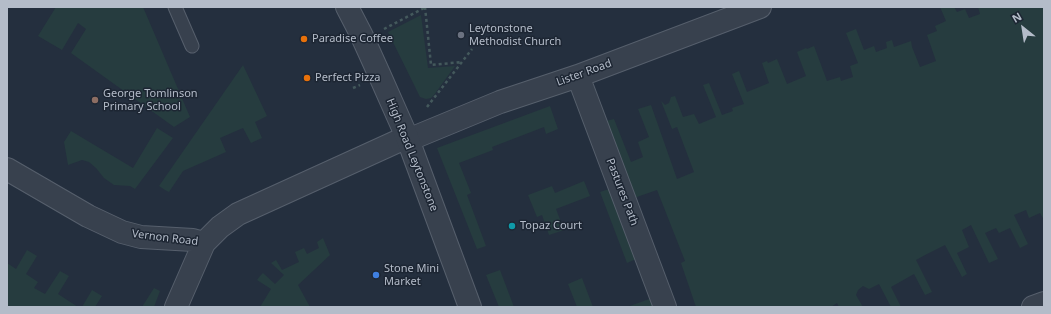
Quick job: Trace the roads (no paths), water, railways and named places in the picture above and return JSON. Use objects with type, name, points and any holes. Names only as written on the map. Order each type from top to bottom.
[{"type":"street","name":"High Road Leytonstone","points":[[347,7],[361,34],[407,138],[470,307]]},
{"type":"street","name":"Lister Road","points":[[407,138],[500,102],[578,76],[760,7]]},
{"type":"street","name":"Pastures Path","points":[[578,76],[665,307]]},
{"type":"street","name":"Vernon Road","points":[[7,169],[88,216],[122,232],[141,237],[193,240],[204,244],[220,227],[238,214],[407,138]]},
{"type":"street","points":[[176,307],[204,244]]},
{"type":"street","points":[[1033,307],[1044,303]]},
{"type":"lane","points":[[175,7],[192,46]]},
{"type":"place","name":"Leytonstone Methodist Church","points":[[461,35]]},
{"type":"place","name":"Paradise Coffee","points":[[304,39]]},
{"type":"place","name":"Perfect Pizza","points":[[307,78]]},
{"type":"place","name":"George Tomlinson Primary School","points":[[95,100]]},
{"type":"place","name":"Topaz Court","points":[[512,226]]},
{"type":"place","name":"Stone Mini Market","points":[[376,275]]}]
